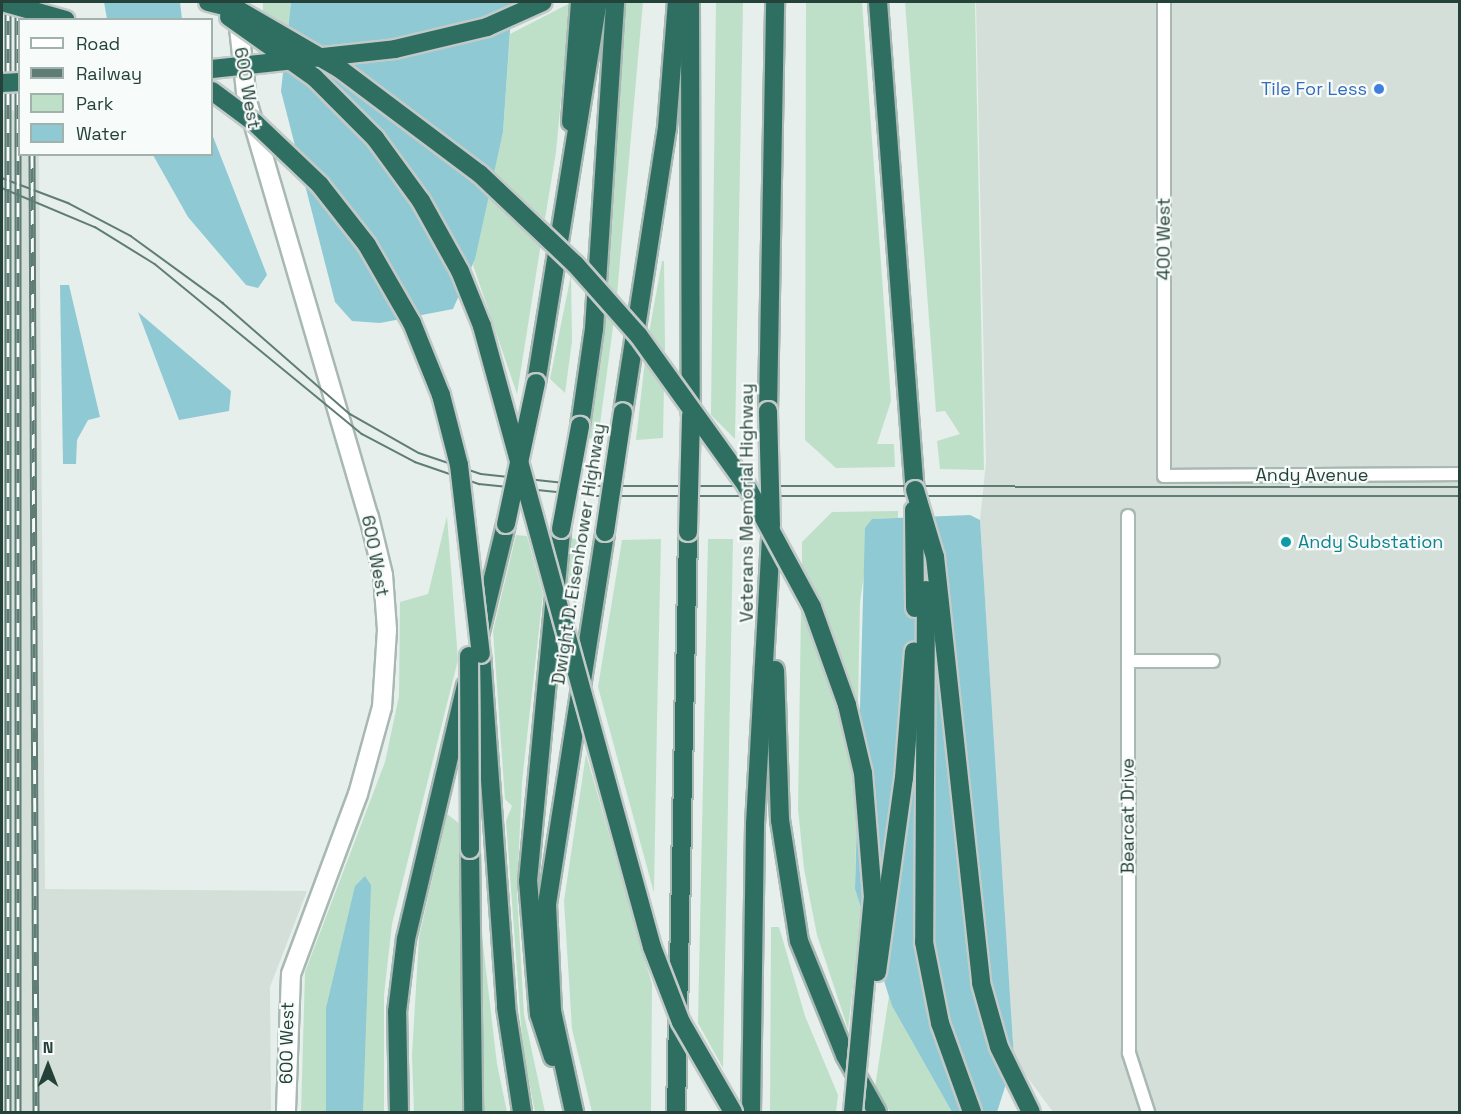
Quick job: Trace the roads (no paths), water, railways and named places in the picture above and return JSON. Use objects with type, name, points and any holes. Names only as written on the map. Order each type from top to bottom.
[{"type":"highway","points":[[2,2],[59,18]]},
{"type":"highway","points":[[207,2],[237,9],[340,69],[480,174],[575,264],[639,336],[746,485],[815,615],[847,705],[862,773],[872,912],[853,1113]]},
{"type":"highway","points":[[207,2],[290,58],[356,117],[421,201],[460,271],[482,326],[655,956],[692,1045],[733,1113]]},
{"type":"highway","points":[[213,69],[395,49],[487,27],[543,2]]},
{"type":"highway","points":[[567,218],[580,2]]},
{"type":"highway","points":[[399,1113],[397,1012],[410,913],[506,524],[536,384],[567,218],[598,2]]},
{"type":"highway","points":[[567,1089],[541,1032],[528,881],[561,530],[580,426],[594,329],[615,2]]},
{"type":"highway","name":"Dwight D. Eisenhower Highway","points":[[574,1113],[552,1011],[547,904],[667,128],[676,2]]},
{"type":"highway","points":[[676,1113],[691,415],[690,2]]},
{"type":"highway","name":"Veterans Memorial Highway","points":[[751,1113],[754,824],[771,572],[768,411],[774,2]]},
{"type":"highway","points":[[853,1113],[906,767],[914,660],[915,490],[878,2]]},
{"type":"highway","points":[[2,81],[18,81]]},
{"type":"highway","points":[[213,92],[255,123],[320,185],[400,299],[444,407],[459,465],[470,549],[508,1030],[522,1113]]},
{"type":"highway","points":[[915,490],[926,558],[924,942],[940,1023],[972,1113]]},
{"type":"highway","points":[[915,490],[935,557],[981,984],[999,1047],[1031,1113]]},
{"type":"highway","points":[[470,549],[473,1113]]},
{"type":"highway","points":[[771,572],[780,820],[790,902],[805,966],[877,1113]]},
{"type":"street","name":"600 West","points":[[237,2],[247,101],[369,517],[383,575],[387,630],[382,707],[358,794],[291,974],[286,1113]]},
{"type":"street","name":"400 West","points":[[1164,2],[1164,476]]},
{"type":"street","name":"Andy Avenue","points":[[1164,476],[1460,474]]},
{"type":"street","name":"Bearcat Drive","points":[[1128,516],[1129,1053],[1148,1113]]},
{"type":"street","points":[[1129,661],[1213,661]]},
{"type":"water","points":[[104,2],[180,2],[182,18],[107,18]]},
{"type":"water","points":[[291,2],[512,2],[503,132],[475,259],[453,309],[380,323],[352,321],[335,302],[281,91]]},
{"type":"water","points":[[213,137],[267,275],[258,288],[246,285],[188,217],[154,156],[213,156]]},
{"type":"water","points":[[60,285],[69,285],[100,417],[88,420],[77,440],[76,464],[63,464]]},
{"type":"water","points":[[138,312],[231,391],[229,411],[179,420]]},
{"type":"water","points":[[970,515],[980,520],[1014,1059],[997,1112],[952,1112],[892,1006],[855,889],[865,528],[872,519]]},
{"type":"water","points":[[365,876],[371,885],[363,1112],[326,1112],[326,1008],[355,886]]},
{"type":"tram line","points":[[2,178],[68,203],[131,236],[223,303],[350,414],[419,453],[481,474],[594,486],[1460,487]]},
{"type":"tram line","points":[[2,188],[95,227],[155,264],[362,434],[415,462],[479,484],[595,496],[1460,496]]},
{"type":"railway","points":[[8,2],[8,1112]]},
{"type":"railway","points":[[18,2],[18,1112]]},
{"type":"railway","points":[[30,2],[30,18]]},
{"type":"railway","points":[[32,156],[36,1112]]},
{"type":"place","name":"Tile For Less","points":[[1379,89]]},
{"type":"place","name":"Andy Substation","points":[[1286,542]]}]
